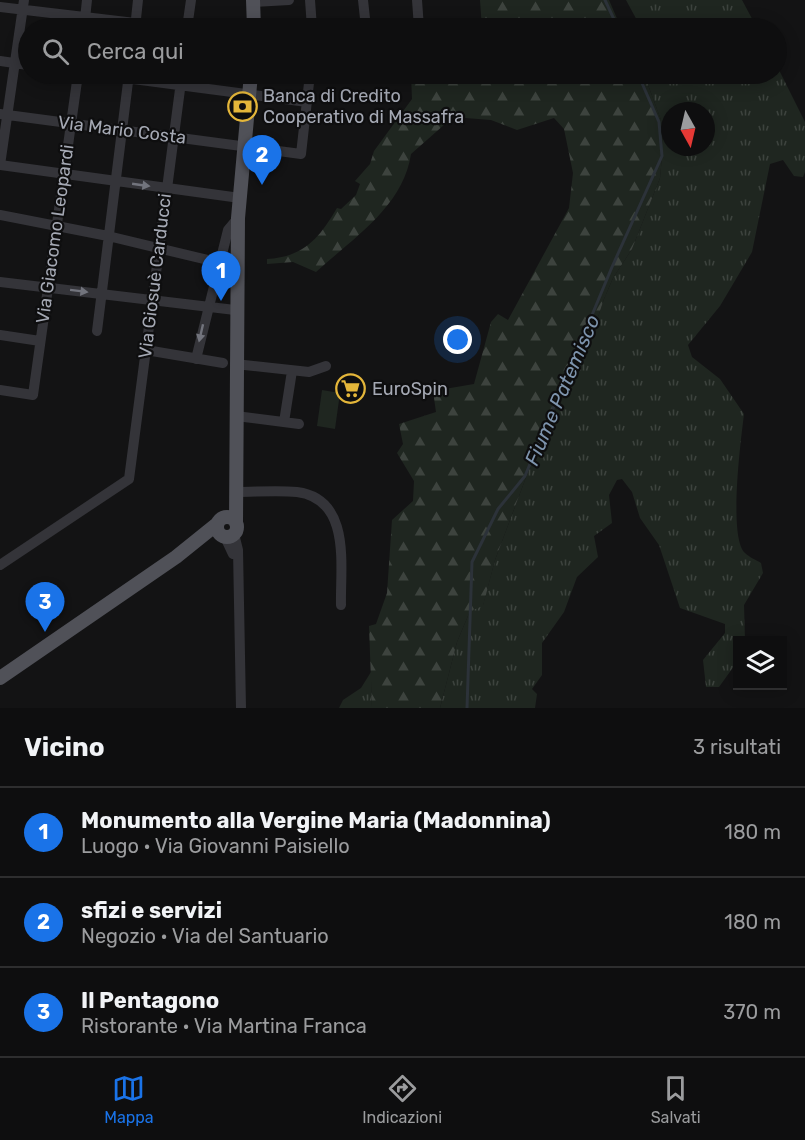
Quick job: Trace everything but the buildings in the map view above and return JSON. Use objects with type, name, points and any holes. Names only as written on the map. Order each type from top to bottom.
[{"type":"main road","points":[[253,1],[254,18]]},
{"type":"main road","points":[[0,678],[191,546],[226,529],[236,492],[236,416],[229,364],[235,310],[237,218],[250,84]]},
{"type":"main road","points":[[226,529],[236,460]]},
{"type":"street","points":[[86,18],[87,0]]},
{"type":"street","points":[[136,18],[138,0]]},
{"type":"street","points":[[188,18],[191,0]]},
{"type":"street","points":[[253,1],[289,0]]},
{"type":"street","points":[[310,0],[311,18]]},
{"type":"street","points":[[363,0],[365,18]]},
{"type":"street","points":[[417,0],[418,18]]},
{"type":"street","points":[[0,7],[23,5],[99,18]]},
{"type":"street","points":[[18,37],[4,114],[0,165],[240,198]]},
{"type":"street","points":[[0,61],[18,64]]},
{"type":"street","name":"Via Giacomo Leopardi","points":[[0,390],[33,395],[77,84]]},
{"type":"street","points":[[97,331],[128,84]]},
{"type":"street","name":"Via Giosuè Carducci","points":[[0,565],[129,479],[181,84]]},
{"type":"street","points":[[206,84],[307,102],[309,84]]},
{"type":"street","name":"Via Mario Costa","points":[[4,114],[301,154],[307,102]]},
{"type":"street","points":[[0,215],[108,236],[237,267]]},
{"type":"street","points":[[196,359],[207,307],[228,230],[237,218]]},
{"type":"street","points":[[0,282],[235,310]]},
{"type":"street","points":[[0,335],[40,341]]},
{"type":"street","points":[[146,350],[229,364],[292,371],[309,372],[326,366]]},
{"type":"street","points":[[284,422],[292,371]]},
{"type":"street","points":[[236,416],[299,424]]},
{"type":"street","points":[[236,492],[298,492],[318,501],[328,510],[340,531],[341,605]]},
{"type":"street","points":[[226,529],[236,566],[241,708]]},
{"type":"green space","points":[[480,0],[609,0],[617,18],[481,18]]},
{"type":"green space","points":[[626,0],[742,0],[752,18],[636,18]]},
{"type":"green space","points":[[411,84],[648,84],[661,120],[660,178],[632,249],[613,278],[604,299],[582,365],[543,432],[495,560],[483,606],[470,611],[457,642],[440,708],[372,708],[369,626],[376,624],[387,593],[392,520],[413,501],[414,481],[397,453],[403,444],[399,424],[436,412],[433,391],[474,384],[491,322],[498,314],[508,320],[569,208],[573,173],[564,129],[554,118],[517,130],[491,120],[453,117],[411,154],[406,173],[387,206],[360,234],[316,272],[293,262],[267,264],[267,259],[291,255],[300,250],[324,229],[337,208],[341,209],[356,195],[360,184],[355,181],[370,164],[374,151],[412,99]]},
{"type":"green space","points":[[648,84],[786,84],[805,122],[805,172],[803,177],[794,176],[783,160],[770,164],[752,252],[720,306],[688,345],[692,357],[720,379],[744,414],[737,487],[737,528],[745,553],[761,563],[763,573],[744,605],[745,636],[733,636],[733,668],[719,687],[706,687],[703,660],[725,633],[725,624],[680,608],[659,545],[640,518],[632,492],[622,479],[617,480],[609,495],[612,523],[594,536],[598,557],[577,577],[564,612],[542,643],[542,675],[532,689],[537,694],[535,708],[440,708],[457,642],[470,611],[483,605],[495,560],[543,432],[582,365],[604,299],[613,278],[632,249],[660,178],[662,156],[715,156],[715,102],[661,102],[661,120]]},
{"type":"green space","points":[[322,390],[340,393],[335,429],[317,426]]},
{"type":"green space","points":[[371,672],[372,708],[339,708],[343,700],[361,688]]},
{"type":"waterway","name":"Fiume Patemisco","points":[[605,0],[613,18]]},
{"type":"waterway","name":"Fiume Patemisco","points":[[467,708],[472,562],[498,509],[525,476],[612,267],[662,156],[659,122],[642,84]]},
{"type":"place","name":"Banca di Credito Cooperativo di Massafra","points":[[242,106]]},
{"type":"place","name":"sfizi e servizi","points":[[262,185]]},
{"type":"place","name":"Monumento alla Vergine Maria (Madonnina)","points":[[221,301]]},
{"type":"place","name":"EuroSpin","points":[[351,389]]},
{"type":"place","name":"Il Pentagono","points":[[45,632]]}]
